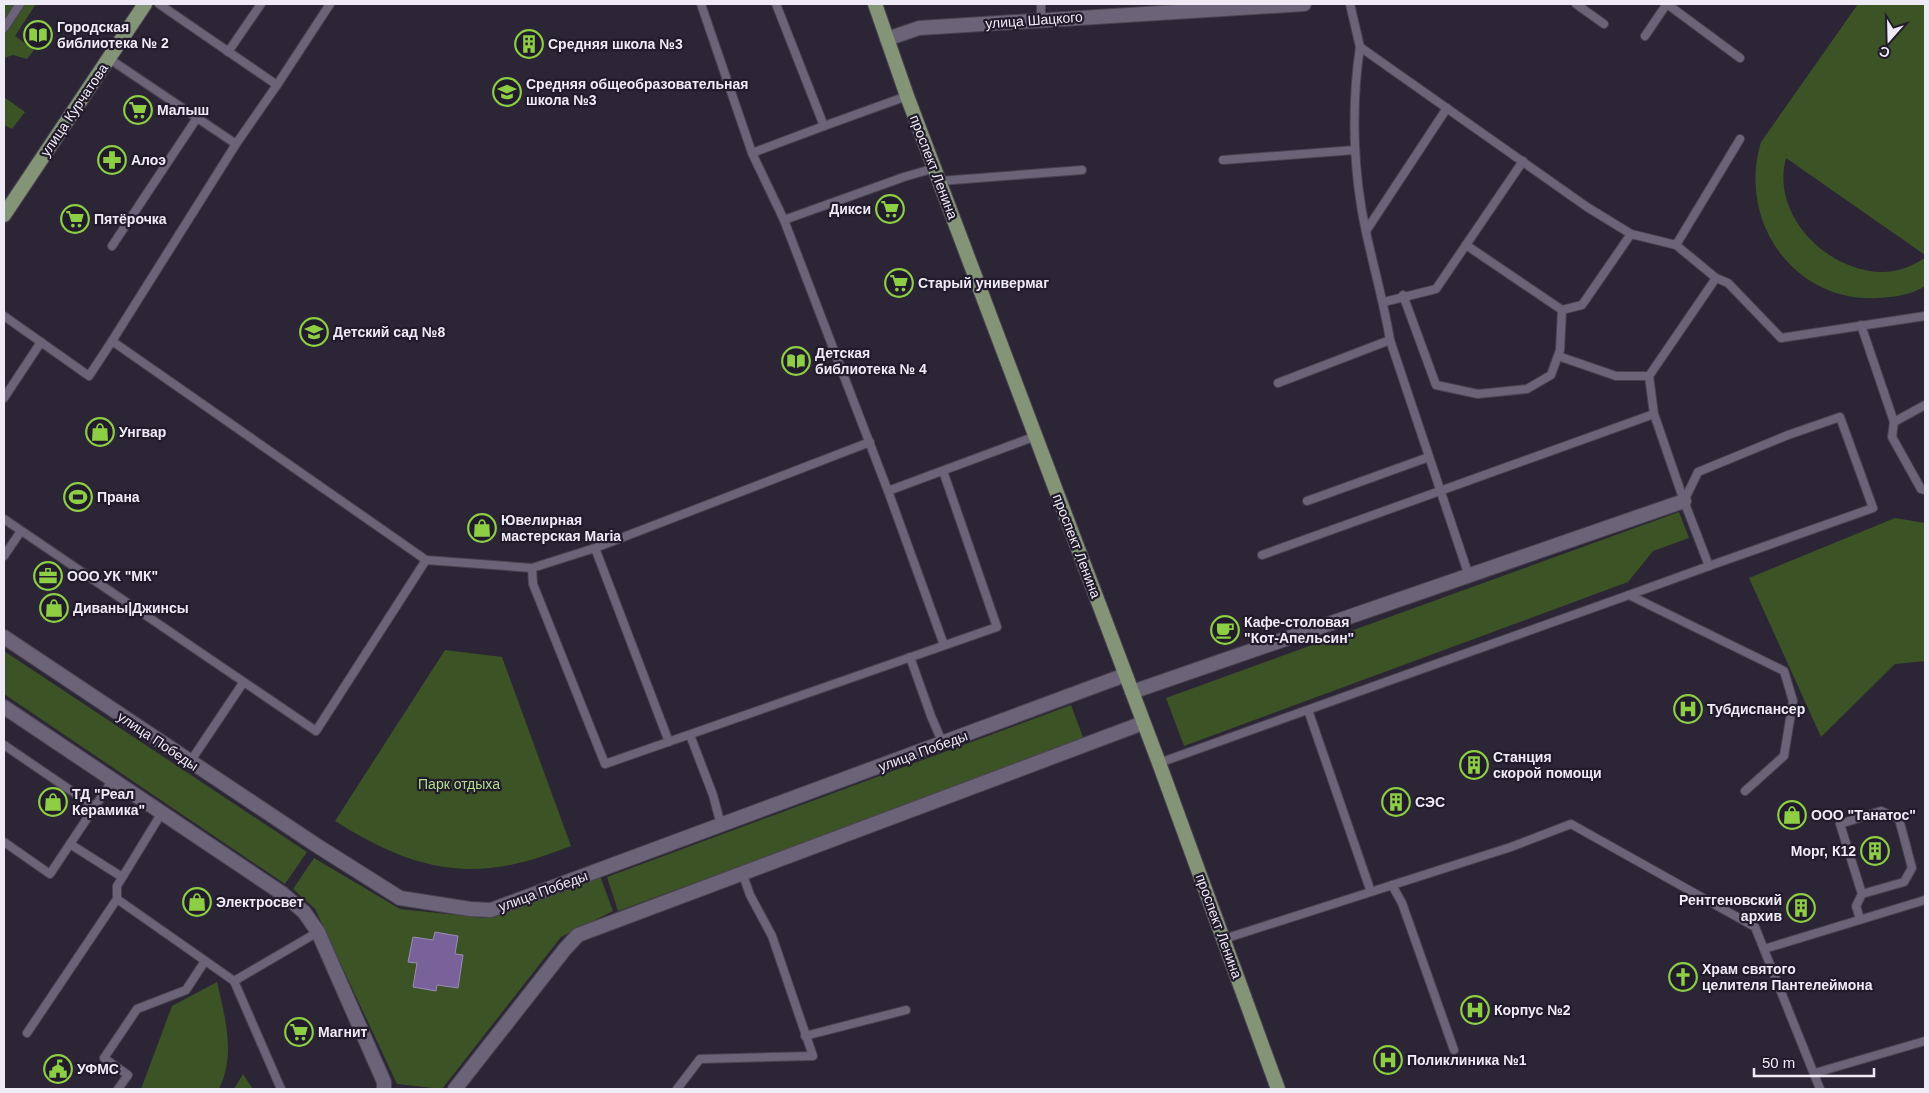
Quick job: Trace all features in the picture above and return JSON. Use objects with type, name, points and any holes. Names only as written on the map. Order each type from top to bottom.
[{"type":"main road","name":"улица Курчатова","points":[[4,215],[145,4]]},
{"type":"main road","name":"проспект Ленина","points":[[875,4],[907,96],[1159,763],[1278,1089]]},
{"type":"street","name":"улица Шацкого","points":[[887,40],[919,28],[1304,4]]},
{"type":"street","points":[[1132,692],[1684,502]]},
{"type":"street","name":"улица Победы","points":[[4,637],[190,762],[400,898],[470,909],[490,910],[943,744],[1125,675]]},
{"type":"street","points":[[4,707],[283,894],[304,912],[318,932],[384,1082],[384,1089]]},
{"type":"street","points":[[455,1089],[578,935],[595,927],[742,874],[1143,723]]},
{"type":"lane","points":[[4,28],[20,4]]},
{"type":"lane","points":[[159,4],[277,86]]},
{"type":"lane","points":[[228,52],[261,4]]},
{"type":"lane","points":[[4,316],[89,376],[236,144],[277,86],[330,4]]},
{"type":"lane","points":[[701,4],[752,153],[784,220],[870,442],[944,645]]},
{"type":"lane","points":[[776,4],[824,126]]},
{"type":"lane","points":[[1040,4],[1041,19]]},
{"type":"lane","points":[[1350,4],[1360,47],[1357,68],[1355,150],[1366,231],[1384,302],[1390,340],[1469,576]]},
{"type":"lane","points":[[1576,4],[1604,24]]},
{"type":"lane","points":[[1645,36],[1667,4],[1740,58]]},
{"type":"lane","points":[[1360,47],[1631,234],[1676,245],[1716,278],[1728,283],[1781,338],[1925,316]]},
{"type":"lane","points":[[108,58],[236,144]]},
{"type":"lane","points":[[752,153],[907,96]]},
{"type":"lane","points":[[1366,231],[1447,108]]},
{"type":"lane","points":[[112,246],[196,118]]},
{"type":"lane","points":[[1676,245],[1740,139]]},
{"type":"lane","points":[[1223,160],[1355,150]]},
{"type":"lane","points":[[1384,302],[1403,295],[1436,289],[1523,161]]},
{"type":"lane","points":[[784,220],[904,177],[1082,170]]},
{"type":"lane","points":[[1466,245],[1562,310],[1582,305],[1631,234]]},
{"type":"lane","points":[[1709,566],[1684,502],[1654,414],[1649,376],[1716,278]]},
{"type":"lane","points":[[1403,295],[1436,385],[1478,394],[1528,389],[1551,375],[1560,350],[1562,310]]},
{"type":"lane","points":[[1861,325],[1894,422],[1892,437],[1921,489],[1925,490]]},
{"type":"lane","points":[[1278,383],[1390,340]]},
{"type":"lane","points":[[112,341],[426,560],[532,568],[595,548],[870,442]]},
{"type":"lane","points":[[4,398],[41,342]]},
{"type":"lane","points":[[1558,356],[1616,376],[1649,376]]},
{"type":"lane","points":[[1894,422],[1925,405]]},
{"type":"lane","points":[[1262,555],[1654,414]]},
{"type":"lane","points":[[1159,763],[1873,508],[1840,417],[1788,435],[1698,472],[1684,502]]},
{"type":"lane","points":[[888,491],[1036,436]]},
{"type":"lane","points":[[1306,501],[1429,457]]},
{"type":"lane","points":[[532,568],[533,584],[605,764],[997,627],[943,471]]},
{"type":"lane","points":[[4,520],[316,731],[426,560]]},
{"type":"lane","points":[[4,556],[21,531]]},
{"type":"lane","points":[[595,548],[668,742]]},
{"type":"lane","points":[[1629,595],[1784,671],[1793,701],[1784,756],[1745,791]]},
{"type":"lane","points":[[910,657],[943,744]]},
{"type":"lane","points":[[190,762],[243,683]]},
{"type":"lane","points":[[1308,710],[1371,892]]},
{"type":"lane","points":[[690,735],[713,795],[721,826]]},
{"type":"lane","points":[[4,745],[95,807]]},
{"type":"lane","points":[[4,842],[50,874],[112,781]]},
{"type":"lane","points":[[1860,919],[1856,906],[1862,894],[1840,824],[1881,811],[1898,819],[1912,868],[1904,882],[1862,894]]},
{"type":"lane","points":[[27,1033],[117,899],[117,886],[162,814]]},
{"type":"lane","points":[[1224,939],[1371,892],[1571,824],[1755,927],[1820,1089]]},
{"type":"lane","points":[[70,844],[122,877]]},
{"type":"lane","points":[[677,1089],[700,1059],[813,1056],[772,936],[750,895],[742,874]]},
{"type":"lane","points":[[1392,885],[1402,903],[1454,1050]]},
{"type":"lane","points":[[117,899],[234,981],[281,1089]]},
{"type":"lane","points":[[1764,949],[1925,900]]},
{"type":"lane","points":[[234,981],[318,932]]},
{"type":"lane","points":[[118,1089],[128,1075],[104,1058],[137,1009],[186,990],[205,961]]},
{"type":"lane","points":[[805,1036],[906,1010]]},
{"type":"lane","points":[[1815,1073],[1925,1041]]},
{"type":"green space","points":[[4,4],[36,4],[15,36],[34,50],[27,59],[13,55],[4,58]]},
{"type":"green space","points":[[1858,4],[1925,4],[1925,255],[1786,158],[1783,179],[1786,198],[1794,217],[1806,234],[1821,249],[1838,260],[1858,268],[1878,272],[1891,272],[1903,269],[1925,258],[1925,286],[1909,293],[1890,297],[1848,296],[1820,287],[1797,271],[1779,251],[1765,227],[1757,200],[1756,171],[1761,142]]},
{"type":"green space","points":[[4,97],[25,112],[12,129],[4,125]]},
{"type":"green space","points":[[1679,512],[1689,538],[1653,551],[1628,582],[1184,746],[1166,698]]},
{"type":"green space","points":[[1895,518],[1925,523],[1925,661],[1895,664],[1821,737],[1749,578]]},
{"type":"green space","name":"Парк отдыха","points":[[445,650],[502,657],[571,846],[547,855],[496,867],[471,869],[448,867],[424,863],[402,856],[335,821]]},
{"type":"green space","points":[[4,651],[307,852],[285,884],[4,694]]},
{"type":"green space","points":[[1071,705],[1084,740],[618,911],[607,877]]},
{"type":"green space","points":[[314,858],[400,909],[485,918],[600,876],[613,911],[561,937],[442,1089],[397,1084],[315,909],[293,889]]},
{"type":"green space","points":[[217,982],[226,1022],[228,1049],[227,1063],[219,1089],[141,1089],[172,1006]]},
{"type":"green space","points":[[243,1074],[253,1089],[234,1089]]},
{"type":"shaded area","points":[[435,932],[458,936],[455,954],[463,955],[458,988],[437,985],[436,991],[413,987],[417,963],[408,962],[413,937],[433,940]]},
{"type":"place","name":"Городская библиотека № 2","points":[[38,35]]},
{"type":"place","name":"Средняя школа №3","points":[[529,44]]},
{"type":"place","name":"Средняя общеобразовательная школа №3","points":[[507,92]]},
{"type":"place","name":"Малыш","points":[[138,110]]},
{"type":"place","name":"Алоэ","points":[[112,160]]},
{"type":"place","name":"Дикси","points":[[890,209]]},
{"type":"place","name":"Пятёрочка","points":[[75,219]]},
{"type":"place","name":"Старый универмаг","points":[[899,283]]},
{"type":"place","name":"Детский сад №8","points":[[314,332]]},
{"type":"place","name":"Детская библиотека № 4","points":[[796,361]]},
{"type":"place","name":"Унгвар","points":[[100,432]]},
{"type":"place","name":"Прана","points":[[78,497]]},
{"type":"place","name":"Ювелирная мастерская Maria","points":[[482,528]]},
{"type":"place","name":"ООО УК \"МК\"","points":[[48,576]]},
{"type":"place","name":"Диваны|Джинсы","points":[[54,608]]},
{"type":"place","name":"Кафе-столовая \"Кот-Апельсин\"","points":[[1225,630]]},
{"type":"place","name":"Тубдиспансер","points":[[1688,709]]},
{"type":"place","name":"Станция скорой помощи","points":[[1474,765]]},
{"type":"place","name":"ТД \"Реал Керамика\"","points":[[53,802]]},
{"type":"place","name":"СЭС","points":[[1396,802]]},
{"type":"place","name":"ООО \"Танатос\"","points":[[1792,815]]},
{"type":"place","name":"Морг, К12","points":[[1875,851]]},
{"type":"place","name":"Электросвет","points":[[197,902]]},
{"type":"place","name":"Рентгеновский архив","points":[[1801,908]]},
{"type":"place","name":"Храм святого целителя Пантелеймона","points":[[1683,977]]},
{"type":"place","name":"Корпус №2","points":[[1475,1010]]},
{"type":"place","name":"Магнит","points":[[299,1032]]},
{"type":"place","name":"Поликлиника №1","points":[[1388,1060]]},
{"type":"place","name":"УФМС","points":[[58,1069]]}]
